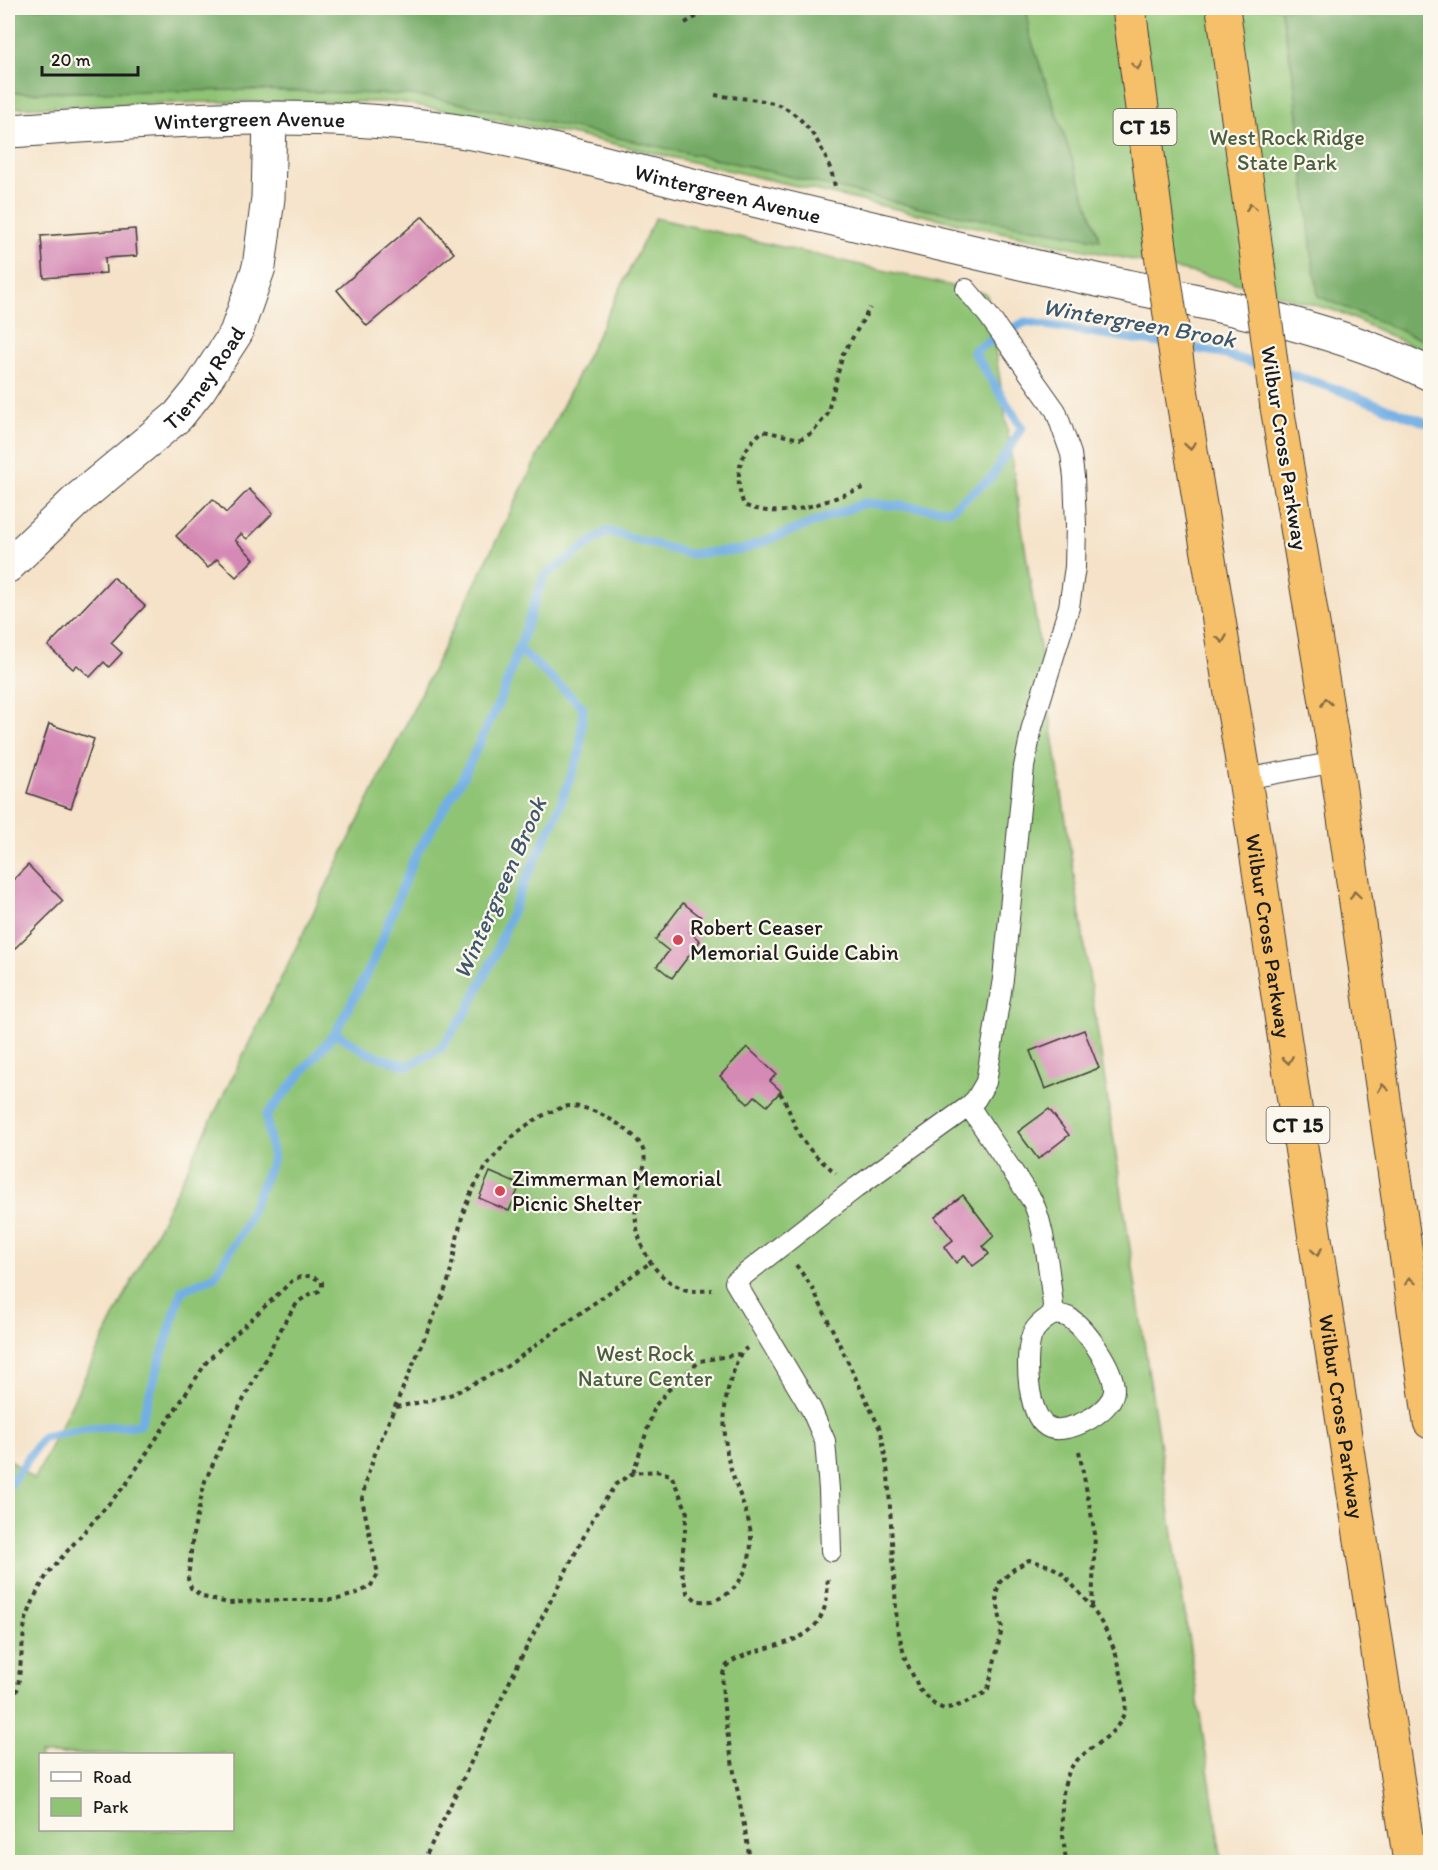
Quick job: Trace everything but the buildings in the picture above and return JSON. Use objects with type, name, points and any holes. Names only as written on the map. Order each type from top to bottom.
[{"type":"highway","name":"Wilbur Cross Parkway","points":[[1130,8],[1160,247],[1181,389],[1245,779],[1410,1863]]},
{"type":"highway","name":"Wilbur Cross Parkway","points":[[1223,8],[1277,407],[1336,762],[1431,1422]]},
{"type":"street","name":"Wintergreen Avenue","points":[[8,131],[149,122],[270,119],[339,120],[434,127],[592,160],[838,220],[1300,326],[1407,362],[1431,374]]},
{"type":"street","name":"Tierney Road","points":[[8,566],[78,499],[178,416],[200,390],[236,333],[259,267],[268,198],[270,119]]},
{"type":"lane","points":[[831,1551],[825,1442],[811,1409],[735,1282],[857,1187],[969,1106],[986,1082],[1003,979],[1024,767],[1032,727],[1069,607],[1075,567],[1074,477],[1071,454],[1056,411],[988,315],[966,289]]},
{"type":"lane","points":[[1245,779],[1336,762]]},
{"type":"lane","points":[[969,1106],[1037,1211],[1047,1260],[1054,1314]]},
{"type":"lane","points":[[1054,1314],[1067,1317],[1090,1340],[1103,1358],[1114,1389],[1110,1402],[1095,1415],[1075,1427],[1059,1429],[1050,1428],[1041,1422],[1030,1389],[1028,1369],[1028,1346],[1032,1333],[1041,1322],[1054,1314]]},
{"type":"path","points":[[685,23],[712,8]]},
{"type":"path","points":[[715,96],[778,104],[789,110],[807,127],[823,149],[833,176],[838,220]]},
{"type":"path","points":[[863,488],[798,510],[760,512],[744,505],[739,492],[740,465],[751,441],[763,431],[800,439],[812,433],[827,415],[843,354],[870,308]]},
{"type":"path","points":[[780,1093],[807,1146],[821,1161],[857,1187]]},
{"type":"path","points":[[8,1708],[12,1704],[20,1676],[25,1622],[36,1594],[48,1573],[127,1483],[208,1360],[293,1280],[302,1276],[312,1275],[322,1282],[322,1287],[319,1291],[298,1302],[287,1318],[238,1410],[205,1481],[193,1534],[188,1579],[191,1588],[203,1597],[228,1603],[335,1600],[370,1587],[378,1574],[362,1499],[376,1451],[447,1285],[454,1260],[460,1219],[470,1194],[482,1171],[498,1151],[530,1122],[568,1106],[595,1111],[617,1123],[639,1141],[644,1151],[644,1167],[636,1197],[635,1212],[640,1244],[651,1262],[680,1288],[693,1291],[714,1290],[735,1282]]},
{"type":"path","points":[[782,1244],[812,1287],[880,1431],[888,1474],[897,1624],[905,1659],[920,1690],[934,1705],[944,1709],[983,1694],[991,1684],[1002,1629],[996,1595],[1000,1582],[1014,1569],[1029,1560],[1045,1564],[1061,1572],[1092,1608],[1117,1652],[1126,1703],[1120,1720],[1106,1738],[1082,1756],[1069,1770],[1064,1786],[1062,1824],[1066,1863]]},
{"type":"path","points":[[396,1407],[453,1394],[506,1367],[651,1262]]},
{"type":"path","points":[[633,1473],[656,1406],[671,1387],[700,1361],[739,1354],[767,1334]]},
{"type":"path","points":[[423,1863],[515,1669],[595,1515],[616,1484],[633,1473],[656,1471],[671,1475],[687,1511],[681,1569],[687,1592],[697,1601],[714,1601],[731,1592],[743,1578],[750,1554],[750,1526],[728,1455],[724,1424],[726,1393],[739,1354]]},
{"type":"path","points":[[1075,1427],[1095,1534],[1092,1608]]},
{"type":"path","points":[[750,1863],[748,1841],[729,1746],[722,1678],[725,1667],[739,1658],[793,1641],[816,1627],[823,1615],[827,1600],[831,1551]]},
{"type":"green space","name":"West Rock Ridge State Park","points":[[8,8],[1430,8],[1430,354],[1339,312],[1218,278],[953,222],[575,135],[398,102],[210,102],[8,108]]},
{"type":"green space","points":[[8,8],[1027,8],[1029,33],[1100,240],[924,209],[747,166],[453,102],[411,95],[255,90],[8,93]]},
{"type":"green space","points":[[1280,8],[1430,8],[1430,343],[1318,296],[1294,78]]},
{"type":"green space","name":"West Rock Nature Center","points":[[655,218],[987,294],[1222,1862],[8,1862],[8,1458],[34,1480]]},
{"type":"waterway","name":"Wintergreen Brook","points":[[8,1488],[43,1437],[89,1428],[140,1425],[182,1290],[214,1277],[244,1228],[273,1159],[266,1116],[335,1033],[373,962],[414,858],[462,779],[502,696],[544,576],[607,531],[689,554],[742,550],[864,503],[950,510],[991,478],[1022,428],[973,351],[1025,322],[1167,344]]},
{"type":"waterway","name":"Wintergreen Brook","points":[[1181,346],[1216,352],[1267,367]]},
{"type":"waterway","name":"Wintergreen Brook","points":[[1280,371],[1430,424]]},
{"type":"waterway","name":"Wintergreen Brook","points":[[335,1033],[370,1054],[408,1066],[441,1048],[467,1011],[494,957],[523,885],[555,819],[580,752],[583,707],[518,648]]},
{"type":"place","name":"Robert Ceaser Memorial Guide Cabin","points":[[678,940]]},
{"type":"place","name":"Zimmerman Memorial Picnic Shelter","points":[[500,1191]]}]
